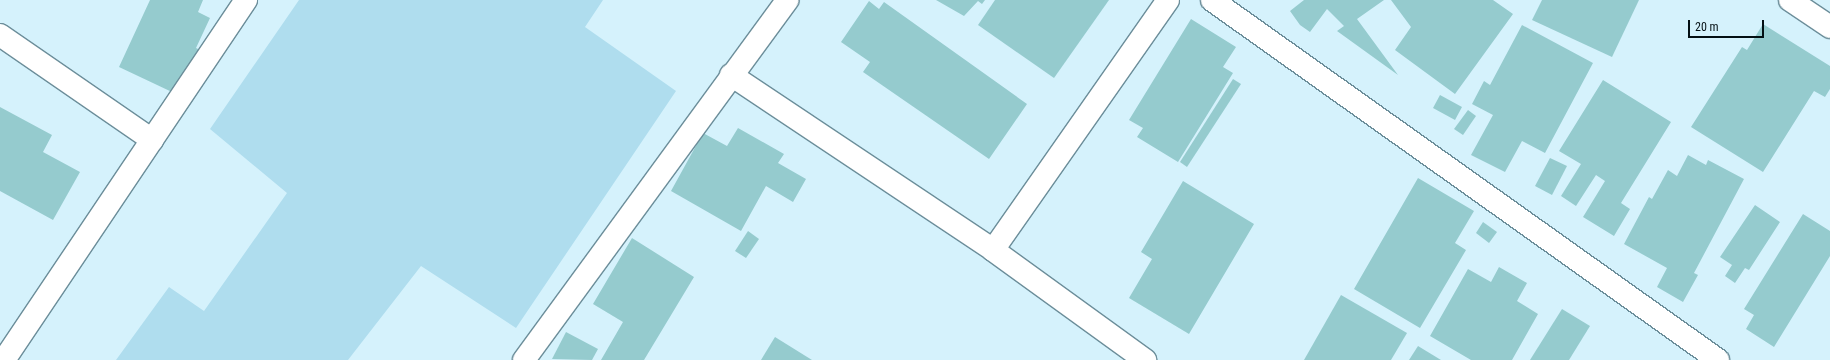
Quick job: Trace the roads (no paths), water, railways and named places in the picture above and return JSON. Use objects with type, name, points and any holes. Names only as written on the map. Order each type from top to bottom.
[{"type":"street","points":[[4,360],[246,0]]},
{"type":"street","points":[[524,360],[787,0]]},
{"type":"street","points":[[993,250],[1168,0]]},
{"type":"street","points":[[1212,0],[1718,360]]},
{"type":"street","points":[[1790,0],[1830,28]]},
{"type":"street","points":[[0,35],[152,140]]},
{"type":"street","points":[[731,75],[993,250],[1145,360]]}]
